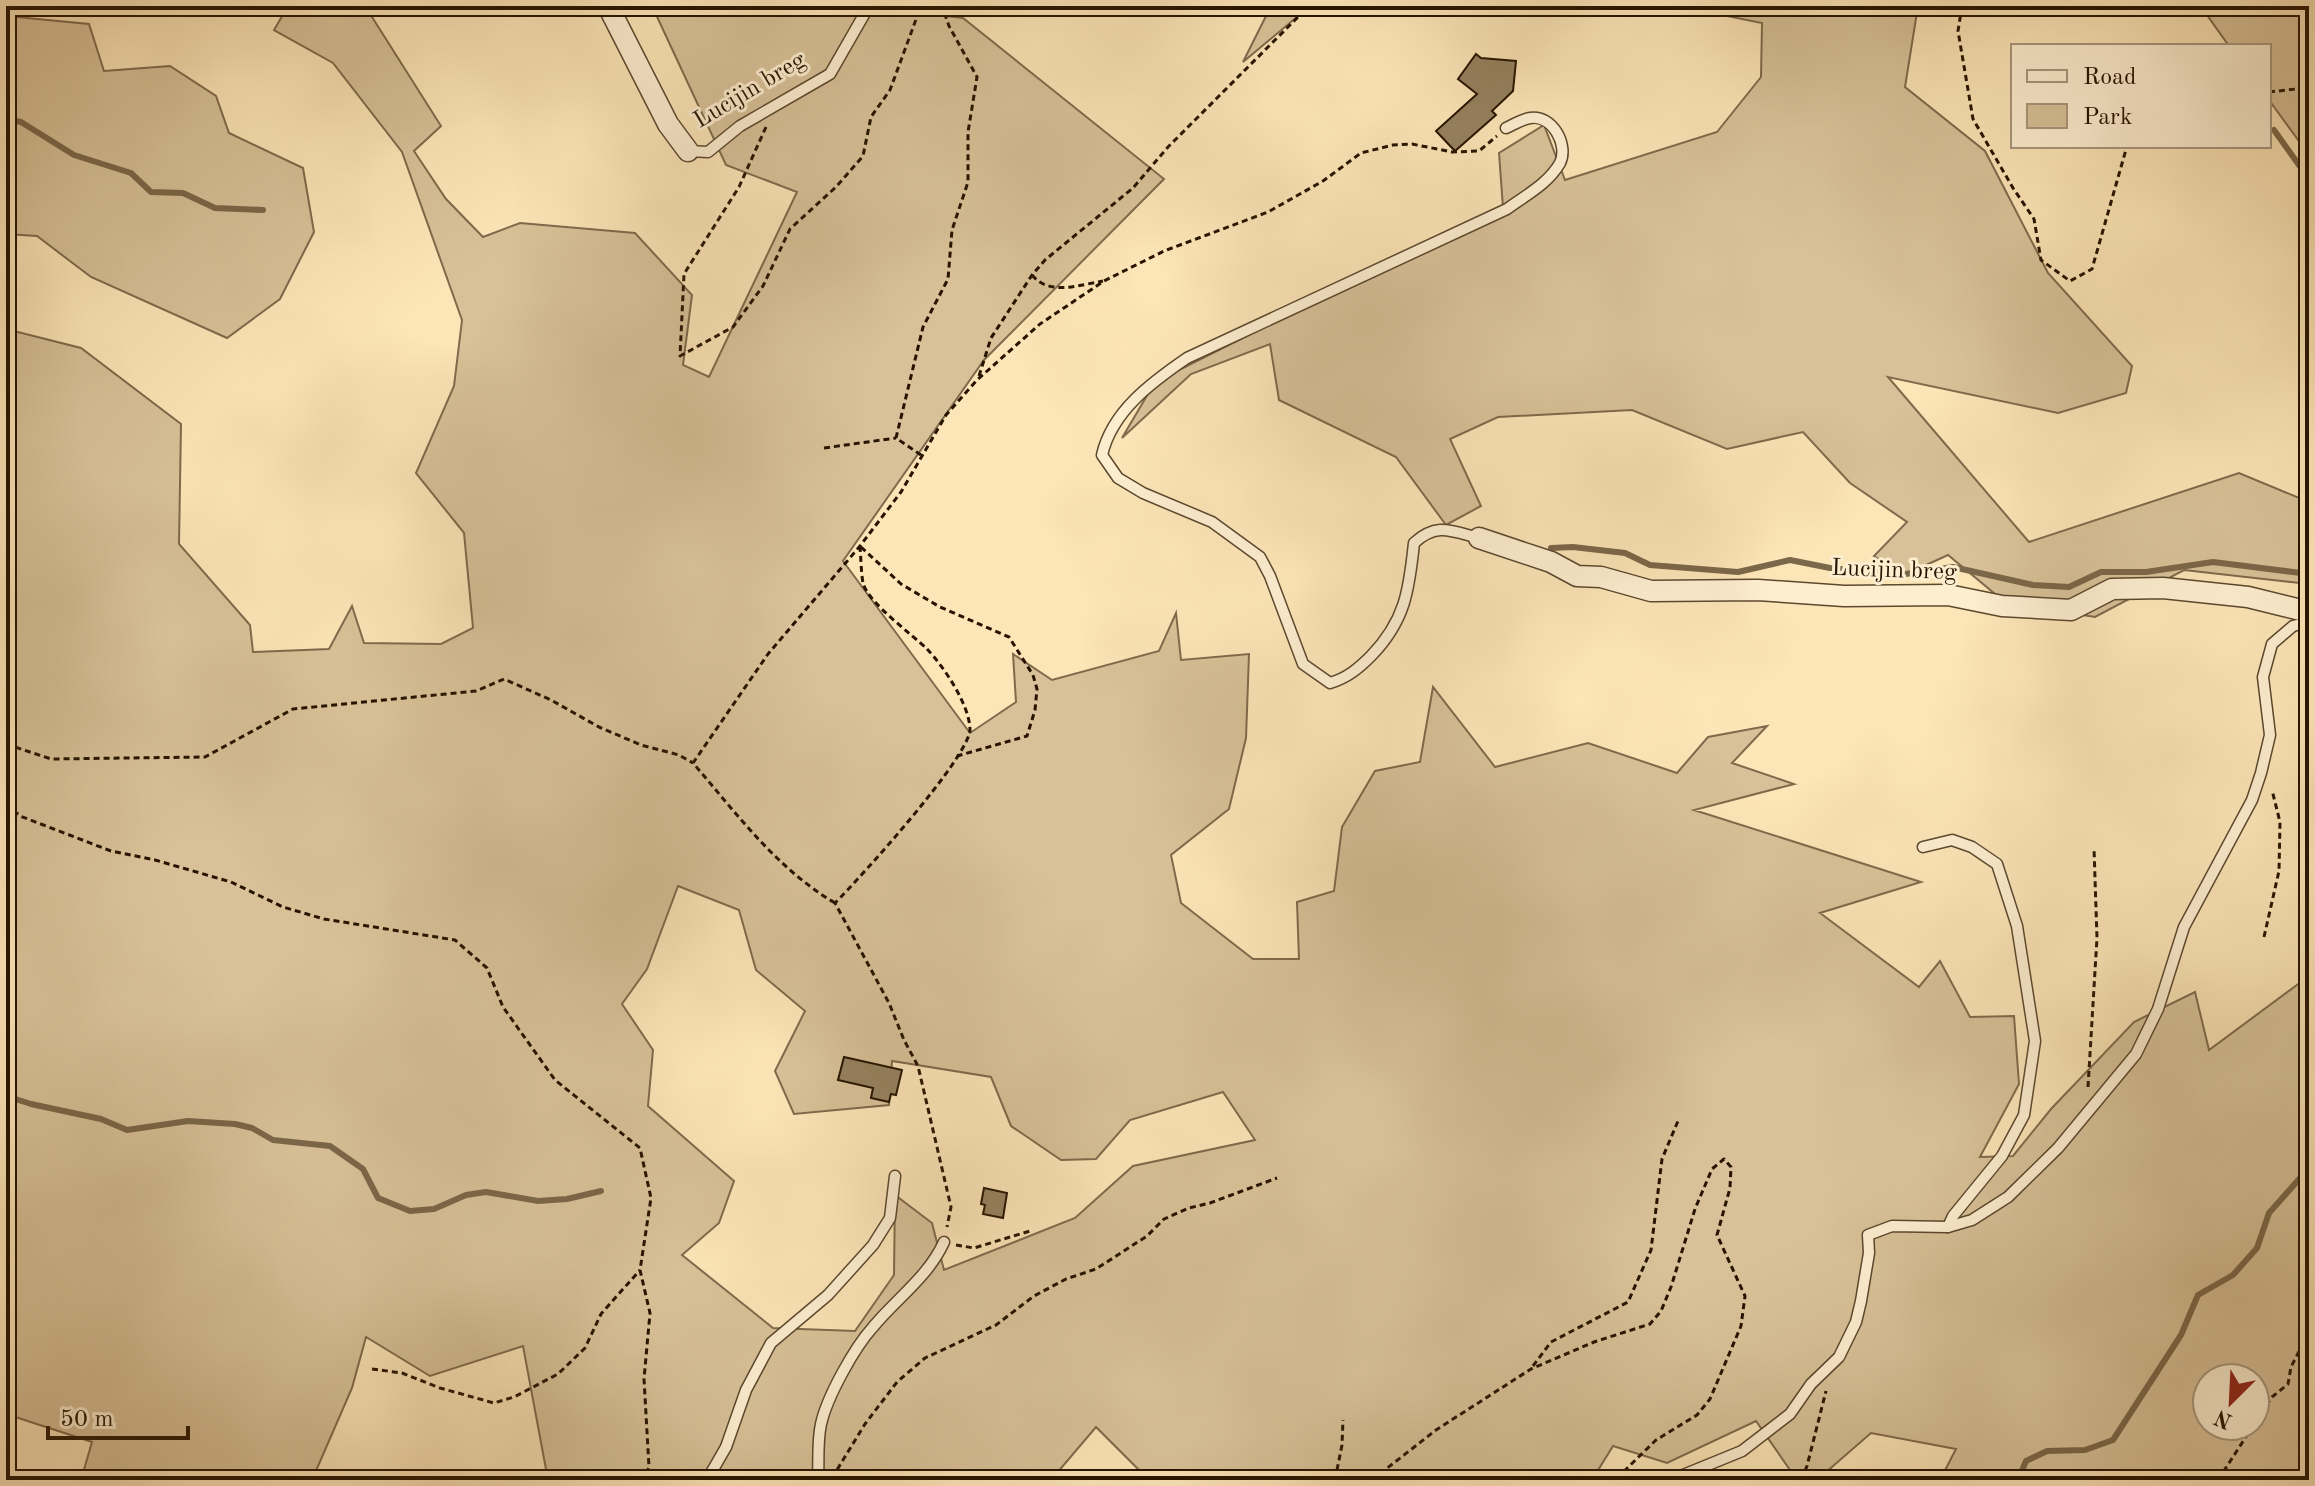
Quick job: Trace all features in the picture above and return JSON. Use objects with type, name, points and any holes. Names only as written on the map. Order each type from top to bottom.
[{"type":"street","name":"Lucijin breg","points":[[608,6],[668,124],[688,151]]},
{"type":"street","name":"Lucijin breg","points":[[1479,538],[1551,562],[1577,576],[1601,577],[1651,591],[1758,590],[1844,596],[1948,595],[2002,606],[2071,610],[2112,589],[2163,588],[2248,597],[2309,612]]},
{"type":"lane","name":"Lucijin breg","points":[[688,151],[708,152],[740,126],[830,74],[869,6]]},
{"type":"lane","points":[[1479,538],[1444,529],[1427,531],[1414,543],[1403,606],[1387,639],[1345,679],[1330,683],[1303,664],[1260,557],[1212,522],[1143,493],[1118,478],[1102,455],[1106,437],[1124,412],[1154,381],[1187,358],[1507,209],[1551,177],[1562,158],[1562,141],[1555,129],[1531,117],[1506,128]]},
{"type":"lane","points":[[1671,1480],[1742,1451],[1790,1414],[1811,1384],[1839,1357],[1856,1322],[1861,1301],[1869,1253],[1868,1235],[1892,1226],[1948,1227],[1972,1220],[2008,1197],[2058,1148],[2136,1054],[2158,1009],[2184,927],[2252,800],[2261,773],[2270,735],[2263,677],[2272,644],[2293,626],[2309,622]]},
{"type":"lane","points":[[1923,847],[1952,840],[1972,847],[1997,864],[2017,926],[2035,1041],[2024,1115],[2002,1156],[1953,1216],[1948,1227]]},
{"type":"lane","points":[[707,1480],[726,1447],[746,1390],[771,1343],[828,1295],[873,1245],[890,1218],[895,1176]]},
{"type":"lane","points":[[818,1480],[821,1424],[848,1361],[872,1327],[937,1257],[944,1242]]},
{"type":"path","points":[[768,109],[766,131],[750,167],[684,274],[680,356],[733,327],[763,286],[790,229],[836,187],[863,156],[871,117],[890,90],[921,6]]},
{"type":"path","points":[[896,438],[923,327],[948,279],[952,230],[968,182],[968,132],[977,77],[949,26],[942,6]]},
{"type":"path","points":[[977,380],[991,338],[1032,275],[1055,251],[1133,188],[1168,147],[1293,23],[1305,6]]},
{"type":"path","points":[[1962,6],[1958,31],[1973,119],[2034,219],[2041,260],[2070,281],[2092,269],[2126,148]]},
{"type":"path","points":[[2271,92],[2296,89],[2309,93]]},
{"type":"path","points":[[693,763],[768,654],[860,546],[901,492],[946,415],[977,380],[1040,324],[1104,281],[1164,251],[1268,212],[1323,181],[1361,153],[1402,144],[1452,152],[1479,151],[1506,128]]},
{"type":"path","points":[[1032,275],[1038,283],[1053,289],[1104,281]]},
{"type":"path","points":[[824,448],[896,438],[921,455]]},
{"type":"path","points":[[835,903],[874,865],[957,756],[970,732],[965,703],[928,650],[900,628],[864,586],[860,546]]},
{"type":"path","points":[[860,546],[901,584],[940,607],[1009,637],[1033,675],[1036,700],[1027,736],[957,756]]},
{"type":"path","points":[[6,744],[51,759],[205,757],[293,709],[476,691],[504,679],[551,700],[599,727],[641,745],[679,755],[693,763],[760,844],[808,887],[835,903],[889,1003],[918,1066],[951,1207],[944,1242],[974,1248],[1030,1231]]},
{"type":"path","points":[[2261,773],[2272,790],[2280,822],[2279,871],[2264,937]]},
{"type":"path","points":[[6,804],[20,816],[111,851],[231,882],[283,907],[324,919],[455,940],[487,968],[503,1007],[555,1080],[640,1148],[651,1198],[640,1270],[650,1313],[644,1379],[649,1467],[644,1480]]},
{"type":"path","points":[[2079,1122],[2089,1081],[2095,1003],[2097,938],[2094,848]]},
{"type":"path","points":[[1531,1369],[1551,1342],[1628,1302],[1651,1250],[1662,1159],[1678,1121]]},
{"type":"path","points":[[1372,1480],[1436,1430],[1531,1369],[1594,1342],[1650,1324],[1661,1311],[1671,1287],[1695,1209],[1712,1169],[1724,1159],[1731,1167],[1730,1188],[1717,1235],[1745,1296],[1741,1326],[1710,1399],[1697,1415],[1656,1440],[1615,1480]]},
{"type":"path","points":[[831,1480],[865,1424],[897,1382],[925,1358],[996,1325],[1034,1296],[1066,1279],[1096,1269],[1147,1236],[1164,1219],[1277,1178]]},
{"type":"path","points":[[372,1369],[402,1373],[440,1388],[494,1403],[514,1397],[558,1374],[585,1348],[601,1314],[640,1270]]},
{"type":"path","points":[[2271,1398],[2288,1384],[2291,1367],[2309,1332]]},
{"type":"path","points":[[1801,1480],[1827,1390]]},
{"type":"path","points":[[1335,1480],[1343,1420]]},
{"type":"path","points":[[2218,1480],[2242,1442]]},
{"type":"green space","points":[[288,6],[378,6],[372,17],[441,126],[414,151],[446,199],[483,237],[520,223],[635,233],[692,295],[683,365],[709,377],[797,192],[726,165],[652,6],[860,6],[963,18],[1164,179],[984,360],[843,561],[970,733],[1016,702],[1013,654],[1052,680],[1159,651],[1176,613],[1181,660],[1249,654],[1246,738],[1229,809],[1171,855],[1181,903],[1253,959],[1299,959],[1297,902],[1334,891],[1342,827],[1375,771],[1420,762],[1433,687],[1495,767],[1588,743],[1677,773],[1708,737],[1767,726],[1732,763],[1794,784],[1694,810],[1921,882],[1820,913],[1919,987],[1940,961],[1970,1017],[2014,1016],[2019,1084],[1980,1157],[2013,1156],[2051,1109],[2134,1022],[2195,992],[2209,1050],[2301,982],[2300,844],[2309,827],[2309,1480],[1940,1480],[1956,1449],[1871,1433],[1817,1480],[1797,1480],[1756,1421],[1667,1463],[1613,1446],[1592,1480],[1149,1480],[1096,1427],[1051,1480],[548,1480],[523,1346],[430,1376],[366,1337],[352,1388],[312,1480],[81,1480],[92,1442],[6,1414],[6,329],[81,348],[181,424],[179,544],[250,625],[253,652],[329,649],[352,606],[364,643],[441,644],[473,628],[464,533],[416,473],[454,386],[462,320],[402,152],[333,63],[274,30]],"holes":[[[678,886],[739,910],[756,970],[805,1011],[775,1071],[794,1114],[889,1105],[892,1061],[991,1077],[1011,1126],[1061,1160],[1096,1159],[1130,1120],[1223,1092],[1255,1140],[1133,1166],[1075,1218],[944,1270],[932,1223],[895,1195],[894,1275],[855,1331],[773,1328],[682,1255],[719,1223],[734,1181],[648,1106],[653,1050],[622,1004],[647,969]]]},
{"type":"green space","points":[[1271,6],[1310,6],[1243,62]]},
{"type":"green space","points":[[1713,6],[1918,6],[1905,87],[1985,151],[2048,273],[2132,366],[2126,393],[2058,413],[1888,377],[2029,542],[2239,473],[2309,502],[2309,584],[2184,570],[2095,617],[2006,603],[1948,555],[1902,576],[1874,556],[1907,522],[1850,483],[1803,432],[1727,449],[1632,410],[1498,417],[1450,439],[1481,506],[1446,525],[1396,457],[1279,400],[1270,344],[1191,374],[1122,438],[1155,382],[1503,208],[1499,153],[1544,125],[1565,180],[1717,132],[1761,77],[1762,23],[1712,13]]},
{"type":"green space","points":[[2205,6],[2309,6],[2309,155],[2271,103],[2271,44],[2228,44],[2207,15]]},
{"type":"green space","points":[[6,16],[89,24],[104,71],[170,66],[216,96],[229,133],[303,168],[314,232],[280,299],[227,338],[91,277],[37,236],[6,234],[6,66],[9,62]]},
{"type":"building","points":[[1476,54],[1481,58],[1516,61],[1513,91],[1492,111],[1496,115],[1455,151],[1436,131],[1477,94],[1458,79]]},
{"type":"building","points":[[844,1057],[902,1070],[896,1095],[891,1094],[889,1102],[871,1098],[873,1088],[838,1080]]},
{"type":"building","points":[[984,1188],[1007,1193],[1003,1218],[983,1214]]},
{"type":"waterway","points":[[6,119],[21,122],[74,155],[131,173],[151,192],[183,193],[215,208],[263,210]]},
{"type":"waterway","points":[[2274,130],[2309,179]]},
{"type":"waterway","points":[[1551,548],[1573,547],[1625,553],[1650,565],[1738,572],[1790,560],[1830,568],[1899,575],[1953,567],[2033,585],[2069,587],[2101,572],[2146,572],[2213,562],[2309,574]]},
{"type":"waterway","points":[[6,1096],[101,1119],[127,1130],[188,1121],[235,1124],[252,1128],[273,1140],[330,1146],[363,1169],[378,1198],[410,1211],[434,1209],[466,1195],[486,1192],[538,1201],[567,1199],[601,1191]]},
{"type":"waterway","points":[[2018,1480],[2026,1461],[2047,1451],[2085,1450],[2113,1440],[2181,1335],[2198,1295],[2233,1275],[2257,1248],[2269,1213],[2309,1168]]}]
